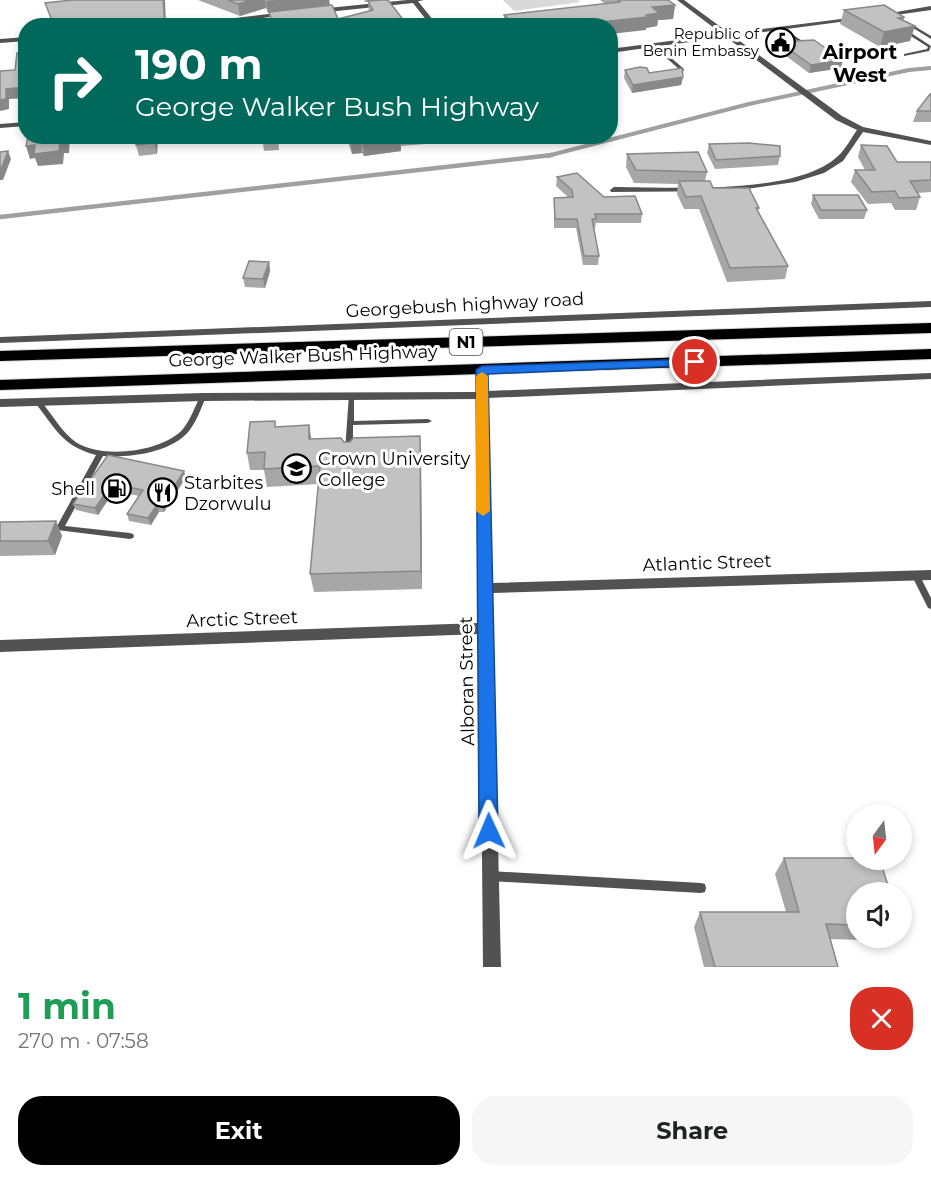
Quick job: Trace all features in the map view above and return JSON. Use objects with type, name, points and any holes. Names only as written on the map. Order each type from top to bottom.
[{"type":"highway","name":"George Walker Bush Highway","points":[[0,356],[931,328]]},
{"type":"highway","name":"George Walker Bush Highway","points":[[0,385],[931,354]]},
{"type":"street","points":[[680,0],[808,98],[861,129],[931,143]]},
{"type":"street","points":[[308,12],[418,1],[430,18]]},
{"type":"street","points":[[618,50],[931,8]]},
{"type":"street","points":[[249,18],[296,13]]},
{"type":"street","points":[[0,41],[18,40]]},
{"type":"street","points":[[0,126],[18,125]]},
{"type":"street","points":[[614,190],[759,186],[791,180],[832,165],[841,158],[861,129]]},
{"type":"street","name":"Georgebush highway road","points":[[0,340],[224,333],[549,316],[931,304]]},
{"type":"street","name":"Alboran Street","points":[[482,370],[492,967]]},
{"type":"street","points":[[0,403],[203,397],[483,395],[931,376]]},
{"type":"street","points":[[38,402],[44,383]]},
{"type":"street","name":"Atlantic Street","points":[[484,588],[931,575]]},
{"type":"street","name":"Arctic Street","points":[[0,646],[486,628]]},
{"type":"lane","points":[[892,13],[931,38]]},
{"type":"lane","points":[[880,15],[890,21]]},
{"type":"lane","points":[[780,28],[805,44]]},
{"type":"lane","points":[[900,28],[930,47],[928,50],[906,55]]},
{"type":"lane","points":[[654,45],[682,70],[680,74],[671,75]]},
{"type":"lane","points":[[349,456],[351,396]]},
{"type":"lane","points":[[38,402],[74,444],[101,453],[147,451],[184,433],[203,397]]},
{"type":"lane","points":[[350,423],[428,421]]},
{"type":"lane","points":[[60,528],[101,453]]},
{"type":"lane","points":[[48,528],[130,536]]},
{"type":"lane","points":[[916,576],[931,606]]},
{"type":"lane","points":[[489,876],[701,888]]},
{"type":"shaded area","points":[[503,0],[578,0],[581,2],[514,11]]},
{"type":"building","points":[[72,0],[163,0],[164,18],[51,18],[45,3]]},
{"type":"building","points":[[228,0],[251,0],[238,4]]},
{"type":"building","points":[[388,0],[402,18],[342,18],[373,10],[368,1]]},
{"type":"building","points":[[618,0],[668,0],[675,5],[652,7],[659,13],[646,15],[648,17],[618,20],[618,18],[507,18],[504,15],[620,2]]},
{"type":"building","points":[[332,5],[338,18],[271,18],[269,12]]},
{"type":"building","points":[[884,5],[904,17],[898,18],[915,26],[884,32],[844,10]]},
{"type":"building","points":[[814,40],[843,60],[811,65],[779,42]]},
{"type":"building","points":[[17,53],[18,88],[6,89],[6,99],[0,100],[0,71],[15,70]]},
{"type":"building","points":[[647,68],[649,73],[682,68],[683,77],[633,85],[625,70]]},
{"type":"building","points":[[930,94],[931,111],[917,111]]},
{"type":"building","points":[[749,143],[780,146],[780,156],[716,160],[709,144]]},
{"type":"building","points":[[26,144],[60,144],[59,151],[34,154],[35,145],[26,146]]},
{"type":"building","points":[[861,145],[887,146],[897,162],[931,162],[931,180],[910,181],[920,197],[899,198],[895,191],[872,192],[855,170],[875,170]]},
{"type":"building","points":[[8,151],[0,172],[0,152]]},
{"type":"building","points":[[698,152],[707,172],[636,170],[627,154]]},
{"type":"building","points":[[577,173],[604,197],[635,196],[642,214],[595,214],[596,219],[592,219],[599,256],[584,256],[577,219],[555,219],[554,198],[573,197],[572,190],[557,177]]},
{"type":"building","points":[[679,181],[710,181],[713,188],[749,188],[759,208],[756,208],[788,266],[730,268],[701,196],[686,197]]},
{"type":"building","points":[[813,195],[858,195],[867,210],[821,210]]},
{"type":"building","points":[[249,261],[269,262],[263,279],[243,278]]},
{"type":"building","points":[[275,421],[275,427],[309,425],[309,439],[341,438],[344,442],[350,442],[353,438],[420,436],[421,571],[310,574],[320,466],[264,469],[265,452],[247,453],[250,422]]},
{"type":"building","points":[[108,455],[184,471],[162,506],[157,505],[148,518],[127,514],[143,490],[112,484],[95,508],[73,504]]},
{"type":"building","points":[[56,521],[48,541],[0,541],[0,522]]},
{"type":"building","points":[[784,858],[846,858],[846,870],[883,870],[887,882],[846,882],[846,925],[826,924],[838,967],[715,967],[700,912],[799,912]]},
{"type":"waterway","points":[[618,138],[749,104],[909,70],[931,68]]},
{"type":"waterway","points":[[550,155],[594,144]]},
{"type":"waterway","points":[[0,217],[550,155]]},
{"type":"slow traffic","points":[[482,376],[483,511]]},
{"type":"place","name":"Republic of Benin Embassy","points":[[780,43]]},
{"type":"place","name":"Crown University College","points":[[297,469]]},
{"type":"place","name":"Shell","points":[[116,489]]},
{"type":"place","name":"Starbites Dzorwulu","points":[[163,493]]},
{"type":"district","name":"Airport West","points":[[860,64]]},
{"type":"route","points":[[489,831],[482,370],[695,362]]}]
